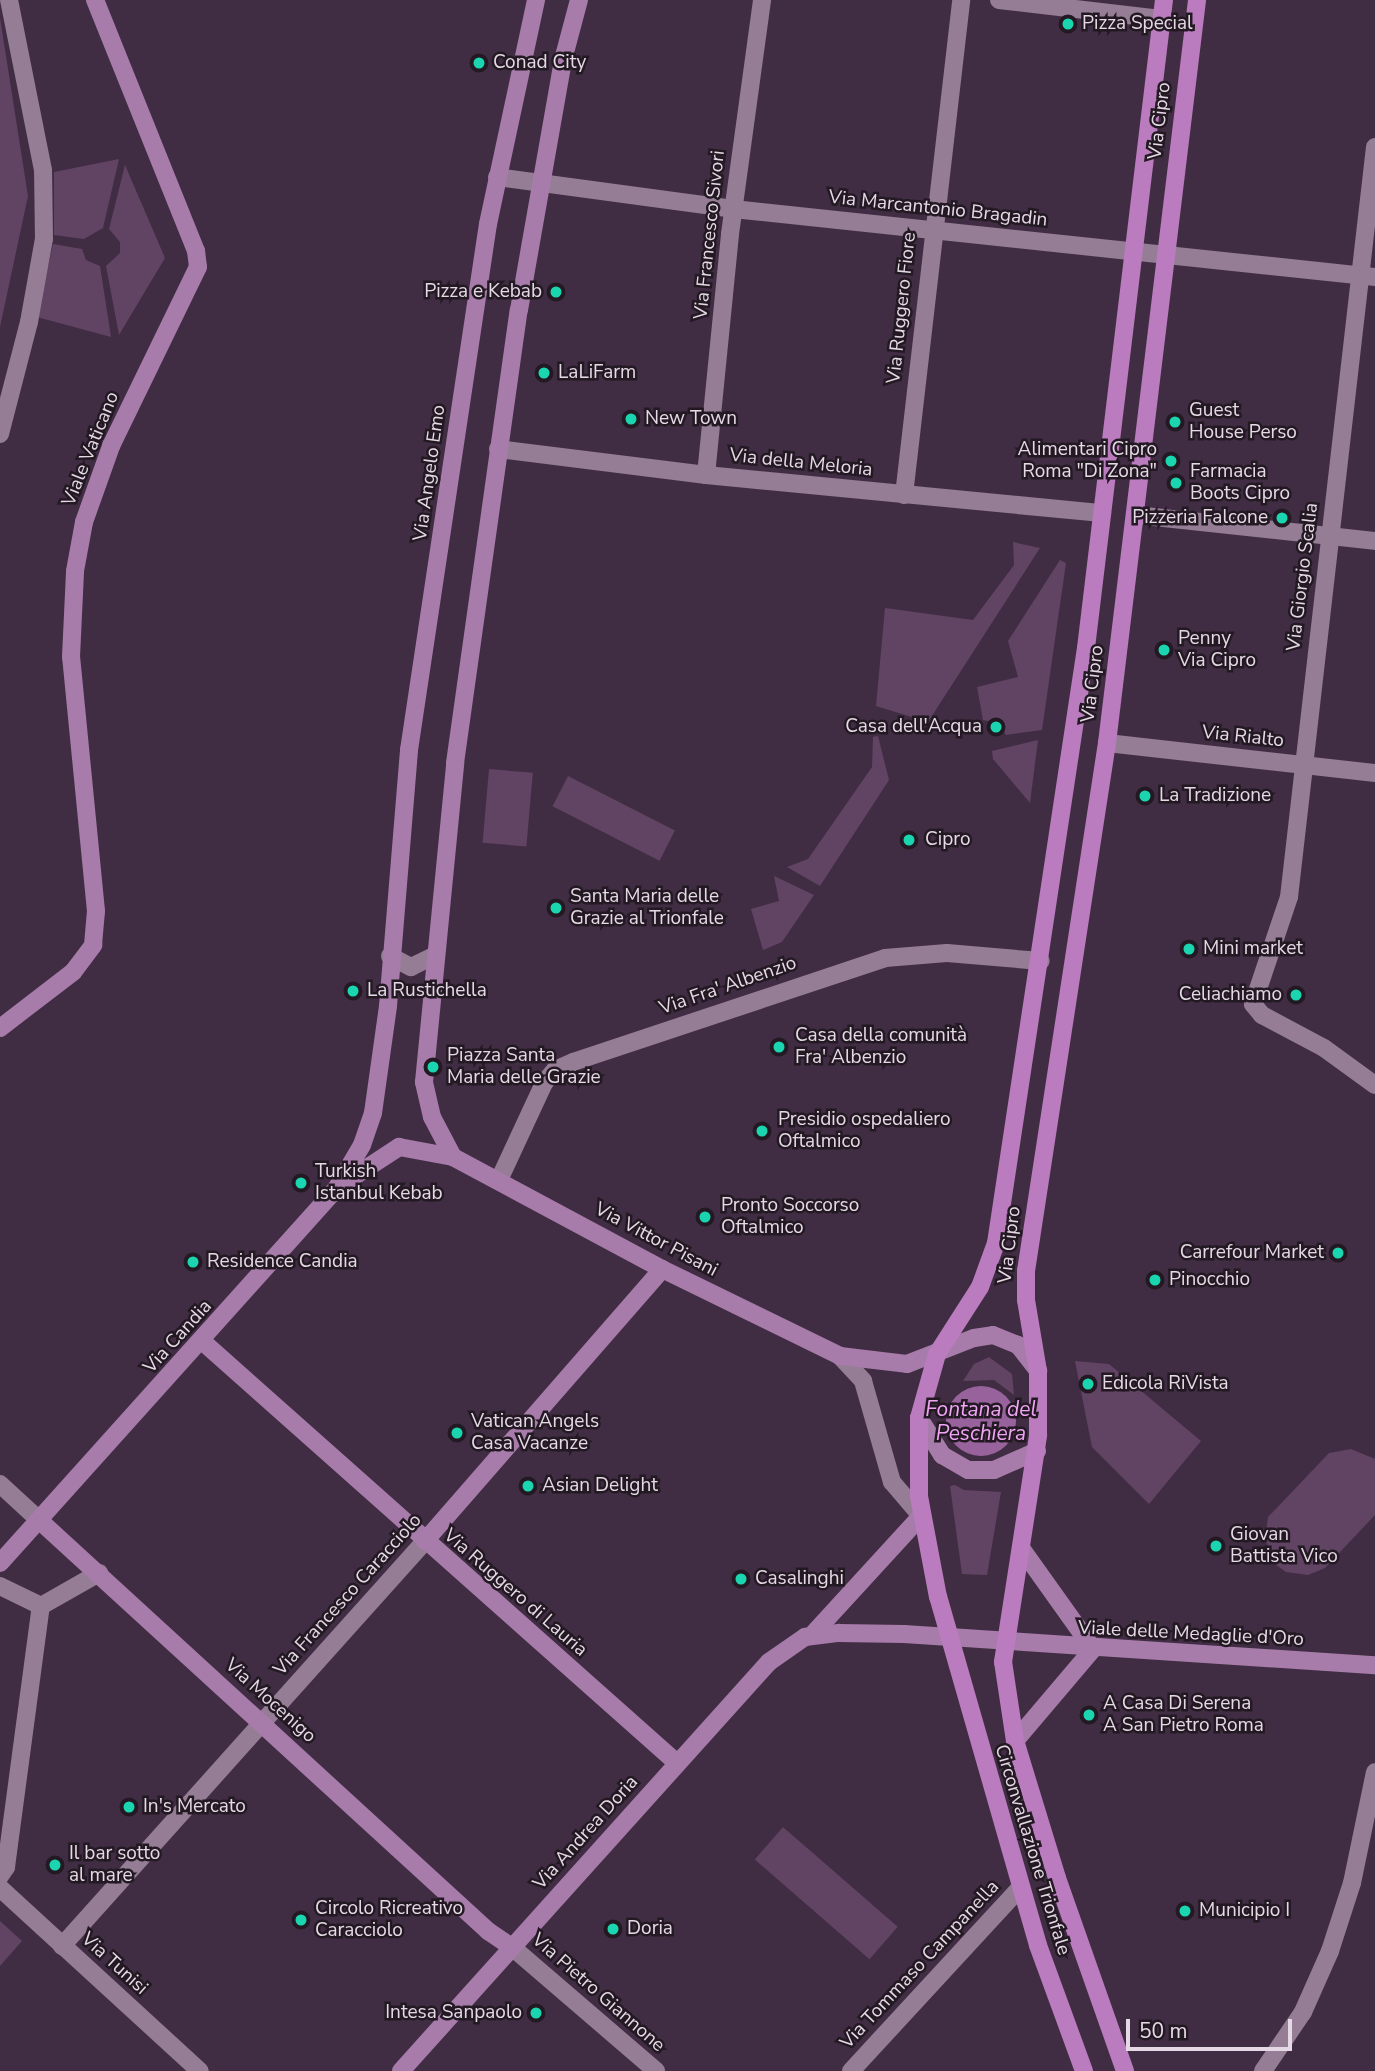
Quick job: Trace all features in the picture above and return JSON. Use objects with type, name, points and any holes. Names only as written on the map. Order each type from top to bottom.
[{"type":"main road","name":"Viale Vaticano","points":[[0,1028],[73,972],[93,945],[96,911],[71,657],[75,571],[84,522],[106,458],[198,267],[196,251],[95,0]]},
{"type":"main road","name":"Via Angelo Emo","points":[[369,1126],[381,1078],[409,750],[497,177],[536,0]]},
{"type":"main road","points":[[453,1157],[432,1117],[424,1082],[458,733],[498,449],[541,186],[563,60],[579,0]]},
{"type":"main road","name":"Via Cipro","points":[[937,1354],[980,1287],[996,1243],[1041,961],[1101,513],[1164,0]]},
{"type":"main road","name":"Via Cipro","points":[[1038,1371],[1026,1300],[1026,1271],[1107,743],[1197,0]]},
{"type":"main road","name":"Via Candia","points":[[0,1563],[336,1189],[369,1126]]},
{"type":"main road","name":"Via Vittor Pisani","points":[[336,1189],[374,1159],[399,1147],[453,1157],[662,1269],[841,1356],[898,1365],[937,1354]]},
{"type":"main road","name":"Via Francesco Caracciolo","points":[[425,1541],[662,1269]]},
{"type":"main road","points":[[1004,1336],[1022,1348],[1038,1371],[1037,1451],[994,1470],[968,1470],[942,1455],[919,1418],[937,1354],[974,1338],[1004,1336]]},
{"type":"main road","name":"Via Ruggero di Lauria","points":[[202,1341],[677,1763]]},
{"type":"main road","name":"Circonvallazione Trionfale","points":[[919,1418],[921,1516],[950,1639],[1020,1888],[1084,2071]]},
{"type":"main road","name":"Circonvallazione Trionfale","points":[[1037,1451],[1004,1643],[1003,1683],[1015,1741],[1056,1878],[1125,2071]]},
{"type":"main road","points":[[812,1635],[921,1516]]},
{"type":"main road","name":"Via Mocenigo","points":[[39,1520],[488,1931],[512,1947]]},
{"type":"main road","points":[[1015,1741],[1093,1649],[1021,1548]]},
{"type":"main road","name":"Viale delle Medaglie d'Oro","points":[[812,1635],[950,1639],[1375,1665]]},
{"type":"main road","name":"Via Andrea Doria","points":[[401,2071],[775,1656],[812,1635]]},
{"type":"street","points":[[0,434],[29,322],[44,239],[43,170],[9,0]]},
{"type":"street","name":"Via Francesco Sivori","points":[[706,475],[733,209],[762,0]]},
{"type":"street","name":"Via Ruggero Fiore","points":[[904,495],[931,230],[961,0]]},
{"type":"street","points":[[999,0],[1161,19]]},
{"type":"street","name":"Via Giorgio Scalia","points":[[1375,147],[1367,276],[1329,537],[1301,765],[1287,908],[1253,1007],[1375,1084]]},
{"type":"street","name":"Via Marcantonio Bragadin","points":[[497,177],[541,186],[733,209],[1367,276]]},
{"type":"street","name":"Via della Meloria","points":[[498,449],[706,475],[1101,513]]},
{"type":"street","points":[[1136,515],[1375,541]]},
{"type":"street","name":"Via Rialto","points":[[1107,743],[1375,773]]},
{"type":"street","name":"Via Fra' Albenzio","points":[[499,1180],[544,1083],[555,1070],[573,1062],[885,958],[947,953],[1041,961]]},
{"type":"street","points":[[390,956],[411,967],[436,955]]},
{"type":"street","points":[[841,1356],[863,1381],[892,1482],[921,1516]]},
{"type":"street","name":"Via Mocenigo","points":[[0,1485],[39,1520]]},
{"type":"street","name":"Via Francesco Caracciolo","points":[[62,1946],[425,1541]]},
{"type":"street","points":[[41,1606],[99,1573]]},
{"type":"street","points":[[0,1586],[41,1606]]},
{"type":"street","points":[[0,1876],[6,1867],[41,1606]]},
{"type":"street","points":[[1263,2071],[1303,2012],[1330,1951],[1352,1883],[1375,1772]]},
{"type":"street","name":"Via Tunisi","points":[[0,1888],[200,2071]]},
{"type":"street","name":"Via Tommaso Campanella","points":[[851,2071],[1020,1888]]},
{"type":"street","name":"Via Pietro Giannone","points":[[512,1947],[656,2071]]},
{"type":"shaded area","points":[[0,18],[28,196],[0,327]]},
{"type":"shaded area","points":[[119,159],[103,228],[84,239],[54,235],[54,172]]},
{"type":"shaded area","points":[[125,165],[165,258],[119,335],[106,266],[120,253],[120,242],[109,229]]},
{"type":"shaded area","points":[[53,244],[82,249],[86,260],[100,266],[111,337],[37,317]]},
{"type":"shaded area","points":[[1013,542],[1040,548],[928,722],[876,706],[885,608],[973,620],[1014,565]]},
{"type":"shaded area","points":[[1060,560],[1066,563],[1042,730],[1006,735],[999,723],[983,720],[977,687],[1018,677],[1008,641]]},
{"type":"shaded area","points":[[878,736],[889,780],[820,886],[787,867],[808,859],[872,767],[873,737]]},
{"type":"shaded area","points":[[1038,740],[1030,803],[993,759],[992,751]]},
{"type":"shaded area","points":[[489,769],[533,773],[526,847],[483,843]]},
{"type":"shaded area","points":[[568,776],[675,830],[659,861],[553,806]]},
{"type":"shaded area","points":[[774,876],[814,895],[782,942],[763,950],[751,909],[779,901]]},
{"type":"shaded area","points":[[989,1357],[1012,1374],[1014,1395],[994,1380],[963,1381],[974,1364]]},
{"type":"shaded area","points":[[1075,1361],[1109,1364],[1201,1441],[1149,1504],[1092,1447]]},
{"type":"shaded area","points":[[1351,1449],[1375,1459],[1375,1515],[1325,1568],[1308,1575],[1286,1572],[1276,1565],[1265,1539],[1268,1517],[1329,1453]]},
{"type":"shaded area","points":[[955,1485],[964,1490],[1001,1492],[987,1575],[962,1574],[950,1486]]},
{"type":"shaded area","points":[[783,1827],[898,1927],[870,1959],[755,1859]]},
{"type":"shaded area","points":[[0,1921],[22,1941],[0,1966]]},
{"type":"water","name":"Fontana del Peschiera","points":[[981,1386],[1000,1392],[1010,1402],[1016,1421],[1010,1440],[1000,1450],[981,1456],[962,1450],[952,1440],[946,1421],[952,1402],[962,1392]]},
{"type":"place","name":"Pizza Special","points":[[1068,24]]},
{"type":"place","name":"Conad City","points":[[479,63]]},
{"type":"place","name":"Pizza e Kebab","points":[[556,292]]},
{"type":"place","name":"LaLiFarm","points":[[544,373]]},
{"type":"place","name":"New Town","points":[[631,419]]},
{"type":"place","name":"Guest House Perso","points":[[1175,422]]},
{"type":"place","name":"Alimentari Cipro Roma \"Di Zona\"","points":[[1171,461]]},
{"type":"place","name":"Farmacia Boots Cipro","points":[[1176,483]]},
{"type":"place","name":"Pizzeria Falcone","points":[[1282,518]]},
{"type":"place","name":"Penny Via Cipro","points":[[1164,650]]},
{"type":"place","name":"Casa dell'Acqua","points":[[996,727]]},
{"type":"place","name":"La Tradizione","points":[[1145,796]]},
{"type":"place","name":"Cipro","points":[[909,840]]},
{"type":"place","name":"Santa Maria delle Grazie al Trionfale","points":[[556,908]]},
{"type":"place","name":"Mini market","points":[[1189,949]]},
{"type":"place","name":"La Rustichella","points":[[353,991]]},
{"type":"place","name":"Celiachiamo","points":[[1296,995]]},
{"type":"place","name":"Casa della comunità Fra' Albenzio","points":[[779,1047]]},
{"type":"place","name":"Piazza Santa Maria delle Grazie","points":[[433,1067]]},
{"type":"place","name":"Presidio ospedaliero Oftalmico","points":[[762,1131]]},
{"type":"place","name":"Turkish Istanbul Kebab","points":[[301,1183]]},
{"type":"place","name":"Pronto Soccorso Oftalmico","points":[[705,1217]]},
{"type":"place","name":"Carrefour Market","points":[[1338,1253]]},
{"type":"place","name":"Residence Candia","points":[[193,1262]]},
{"type":"place","name":"Pinocchio","points":[[1155,1280]]},
{"type":"place","name":"Edicola RiVista","points":[[1088,1384]]},
{"type":"place","name":"Vatican Angels Casa Vacanze","points":[[457,1433]]},
{"type":"place","name":"Asian Delight","points":[[528,1486]]},
{"type":"place","name":"Giovan Battista Vico","points":[[1216,1546]]},
{"type":"place","name":"Casalinghi","points":[[741,1579]]},
{"type":"place","name":"A Casa Di Serena A San Pietro Roma","points":[[1089,1715]]},
{"type":"place","name":"In's Mercato","points":[[129,1807]]},
{"type":"place","name":"Il bar sotto al mare","points":[[55,1865]]},
{"type":"place","name":"Municipio I","points":[[1185,1911]]},
{"type":"place","name":"Circolo Ricreativo Caracciolo","points":[[301,1920]]},
{"type":"place","name":"Doria","points":[[613,1929]]},
{"type":"place","name":"Intesa Sanpaolo","points":[[536,2013]]}]
